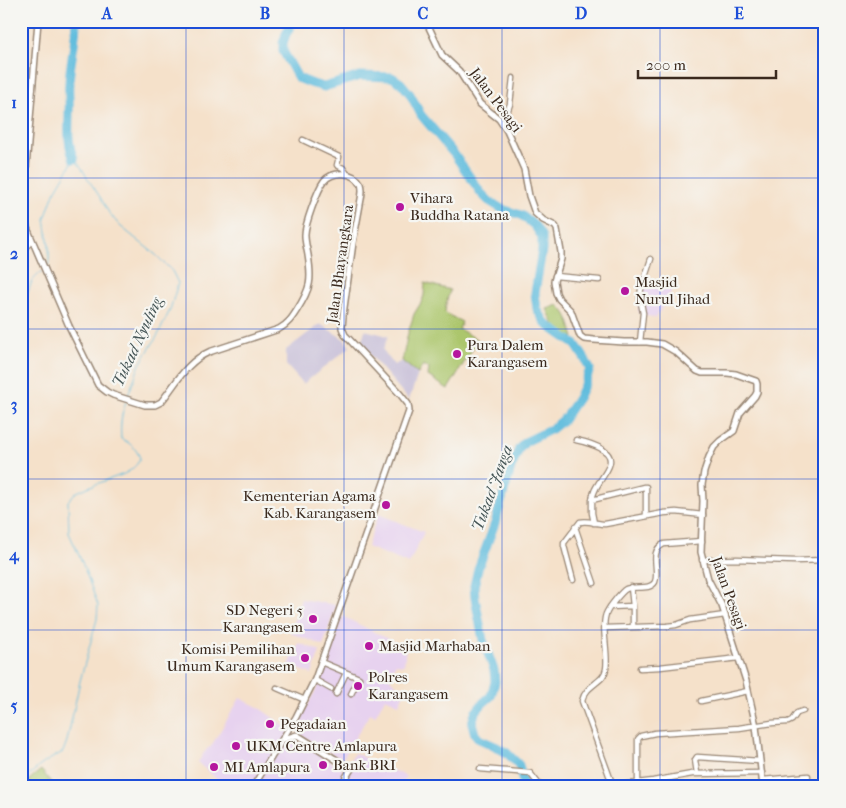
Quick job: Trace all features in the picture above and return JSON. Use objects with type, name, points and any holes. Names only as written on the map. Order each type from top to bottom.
[{"type":"street","points":[[21,250],[32,241],[25,222],[24,205],[38,21]]},
{"type":"street","name":"Jalan Pesagi","points":[[426,21],[442,55],[456,68],[480,104],[503,125],[524,169],[532,209],[539,217],[557,229],[561,259],[554,281],[557,295],[571,311],[582,337],[600,341],[654,343],[669,347],[697,371],[702,373],[736,374],[756,381],[757,392],[740,413],[734,431],[717,444],[709,457],[703,478],[701,552],[708,579],[720,599],[739,658],[756,726],[764,787]]},
{"type":"street","points":[[503,125],[510,104],[513,78]]},
{"type":"street","points":[[304,140],[339,157],[337,165],[343,168],[347,174]]},
{"type":"street","name":"Jalan Bhayangkara","points":[[32,241],[94,380],[101,388],[120,398],[146,405],[155,405],[161,402],[180,377],[198,358],[215,350],[279,329],[290,320],[309,287],[311,275],[305,233],[318,192],[328,178],[335,174],[347,174],[359,181],[362,191],[346,286],[342,328],[345,335],[400,394],[409,409],[315,680],[283,740],[253,787]]},
{"type":"street","points":[[640,342],[643,313],[640,298],[641,289],[651,259]]},
{"type":"street","points":[[555,276],[599,280]]},
{"type":"street","points":[[576,440],[599,448],[609,454],[610,458],[609,465],[595,489],[592,500],[594,523]]},
{"type":"street","points":[[592,500],[644,486],[646,488],[646,516]]},
{"type":"street","points":[[574,580],[564,543],[575,527],[582,521],[606,524],[676,512],[703,515]]},
{"type":"street","points":[[575,527],[594,583]]},
{"type":"street","points":[[702,541],[661,545],[656,556],[656,580],[653,584],[649,587],[631,587],[623,591],[610,607],[605,615],[606,672],[586,692],[582,701],[613,786],[697,773],[762,772]]},
{"type":"street","points":[[702,560],[825,560]]},
{"type":"street","points":[[631,587],[634,627]]},
{"type":"street","points":[[610,607],[632,606]]},
{"type":"street","points":[[605,628],[668,626],[695,619],[725,615]]},
{"type":"street","points":[[640,668],[739,658]]},
{"type":"street","points":[[321,662],[359,678],[351,694]]},
{"type":"street","points":[[336,694],[346,673]]},
{"type":"street","points":[[315,680],[331,689]]},
{"type":"street","points":[[277,688],[305,700]]},
{"type":"street","points":[[701,701],[748,692]]},
{"type":"street","points":[[638,782],[638,740],[640,736],[655,733],[714,730],[791,722],[797,713],[803,710]]},
{"type":"street","points":[[291,726],[297,736],[351,769],[340,787]]},
{"type":"street","points":[[283,740],[297,736]]},
{"type":"street","points":[[697,773],[696,757],[760,761]]},
{"type":"street","points":[[480,770],[530,772],[541,787]]},
{"type":"street","points":[[763,780],[808,776]]},
{"type":"shaded area","points":[[644,277],[672,290],[656,318],[639,314],[638,304]]},
{"type":"shaded area","points":[[320,324],[344,339],[350,347],[303,384],[286,365],[286,350]]},
{"type":"shaded area","points":[[365,330],[388,336],[383,350],[394,365],[402,361],[418,374],[409,400],[361,344]]},
{"type":"shaded area","points":[[378,514],[424,532],[409,564],[367,547]]},
{"type":"shaded area","name":"SD Negeri 5 Karangasem","points":[[301,599],[336,605],[323,646],[290,633]]},
{"type":"shaded area","name":"Polres Karangasem","points":[[342,616],[406,648],[404,665],[395,664],[390,679],[405,691],[399,704],[385,698],[375,716],[370,713],[342,760],[299,734],[295,728],[316,690]]},
{"type":"shaded area","name":"Komisi Pemilihan Umum Karangasem","points":[[299,643],[320,651],[312,674],[289,665]]},
{"type":"shaded area","points":[[240,698],[258,707],[292,731],[297,740],[345,771],[354,753],[374,762],[372,766],[379,770],[382,766],[406,776],[402,786],[405,787],[223,786],[224,784],[198,763],[203,754],[210,748]]},
{"type":"green space","points":[[425,283],[450,290],[445,313],[462,322],[459,329],[478,340],[448,389],[428,376],[429,368],[423,365],[418,374],[402,361],[414,314],[424,295]]},
{"type":"green space","points":[[558,305],[567,316],[574,338],[568,337],[556,328],[547,309]]},
{"type":"green space","points":[[41,770],[55,787],[25,787],[31,778]]},
{"type":"waterway","name":"Tukad Nyuling","points":[[74,159],[70,148],[69,136],[69,87],[76,21]]},
{"type":"waterway","name":"Tukad Janga","points":[[288,21],[290,28],[283,43],[283,51],[298,78],[324,87],[360,76],[392,77],[401,83],[410,94],[421,115],[454,154],[481,193],[489,201],[502,209],[521,215],[535,226],[542,237],[542,250],[535,293],[537,309],[546,324],[576,345],[590,369],[578,398],[563,420],[552,429],[525,442],[519,449],[511,468],[474,586],[483,640],[494,670],[495,682],[491,696],[475,713],[472,723],[475,734],[479,739],[507,753],[519,765],[524,787]]},
{"type":"waterway","name":"Tukad Nyuling","points":[[45,268],[49,263],[49,246],[45,219],[54,193],[74,159],[81,167],[109,213],[120,226],[156,255],[172,271],[178,283],[170,310],[158,335],[140,364],[127,398]]},
{"type":"waterway","points":[[21,345],[25,338],[24,303],[32,281],[42,271]]},
{"type":"waterway","name":"Tukad Nyuling","points":[[21,785],[40,766],[63,752],[67,741],[80,681],[97,619],[98,605],[69,533],[68,501],[75,493],[124,474],[137,464],[140,458],[137,452],[130,444],[121,439],[121,420],[126,402]]},
{"type":"place","name":"Vihara Buddha Ratana","points":[[400,207]]},
{"type":"place","name":"Masjid Nurul Jihad","points":[[625,291]]},
{"type":"place","name":"Pura Dalem Karangasem","points":[[457,354]]},
{"type":"place","name":"Kementerian Agama Kab. Karangasem","points":[[386,505]]},
{"type":"place","name":"SD Negeri 5 Karangasem","points":[[313,619]]},
{"type":"place","name":"Masjid Marhaban","points":[[369,646]]},
{"type":"place","name":"Komisi Pemilihan Umum Karangasem","points":[[305,658]]},
{"type":"place","name":"Polres Karangasem","points":[[358,686]]},
{"type":"place","name":"Pegadaian","points":[[270,724]]},
{"type":"place","name":"UKM Centre Amlapura","points":[[236,746]]},
{"type":"place","name":"Bank BRI","points":[[323,765]]},
{"type":"place","name":"MI Amlapura","points":[[214,767]]}]
